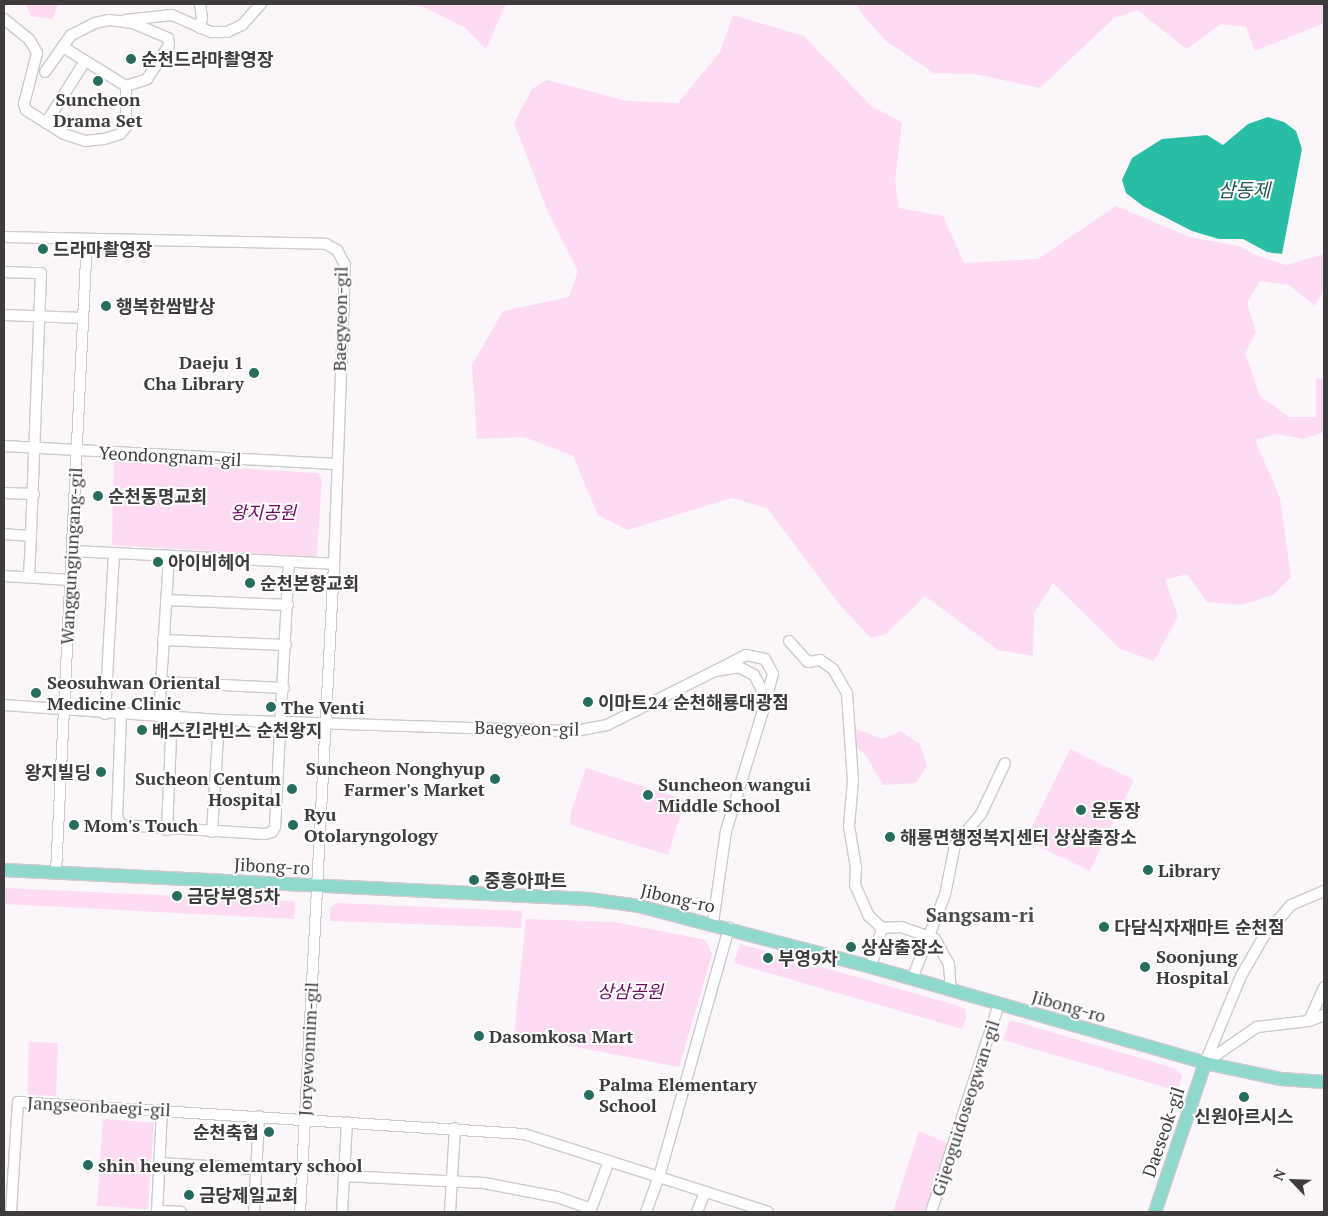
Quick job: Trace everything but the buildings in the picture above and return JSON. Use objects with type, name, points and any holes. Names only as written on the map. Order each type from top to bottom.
[{"type":"main road","name":"Jibong-ro","points":[[4,870],[588,899],[672,912],[1206,1063],[1273,1078],[1324,1082]]},
{"type":"main road","name":"Daeseok-gil","points":[[1155,1212],[1206,1063]]},
{"type":"street","points":[[200,4],[202,18],[200,28]]},
{"type":"street","points":[[122,22],[131,18],[172,15],[211,32],[228,32],[242,25],[261,4]]},
{"type":"street","points":[[4,19],[29,39],[37,52],[24,104],[26,110],[64,134],[85,141],[104,139],[120,134],[126,127],[126,86]]},
{"type":"street","points":[[45,72],[63,47],[79,29],[109,20],[157,32],[168,38],[169,44],[147,79],[126,86],[63,47]]},
{"type":"street","points":[[46,122],[85,61]]},
{"type":"street","name":"Baegyeon-gil","points":[[4,237],[326,244],[336,250],[345,265],[336,464],[334,564],[316,886]]},
{"type":"street","name":"Wanggungjungang-gil","points":[[56,873],[87,240]]},
{"type":"street","points":[[4,272],[41,273],[36,448],[29,577]]},
{"type":"street","points":[[4,315],[83,318]]},
{"type":"street","name":"Yeondongnam-gil","points":[[4,446],[336,464]]},
{"type":"street","points":[[4,492],[34,494]]},
{"type":"street","points":[[4,534],[31,536]]},
{"type":"street","points":[[72,551],[334,564]]},
{"type":"street","points":[[105,714],[114,553]]},
{"type":"street","points":[[159,716],[168,556]]},
{"type":"street","points":[[121,714],[117,821],[126,828],[265,834],[274,830],[284,688],[289,562]]},
{"type":"street","points":[[4,576],[70,580]]},
{"type":"street","points":[[166,600],[288,605]]},
{"type":"street","points":[[164,640],[286,645]]},
{"type":"street","points":[[789,640],[808,662],[820,660],[834,669],[847,693],[854,781],[849,826],[856,868],[854,885],[868,916],[882,928],[902,927],[930,935],[940,945],[949,964],[951,990]]},
{"type":"street","name":"Baegyeon-gil","points":[[326,724],[561,732],[592,729],[624,718],[746,655],[768,662],[773,674],[726,830],[712,923]]},
{"type":"street","name":"Baegyeon-gil","points":[[715,672],[738,667],[754,675],[762,690],[763,711]]},
{"type":"street","points":[[161,682],[284,688]]},
{"type":"street","points":[[4,705],[105,714],[326,724]]},
{"type":"street","points":[[167,830],[172,717]]},
{"type":"street","points":[[212,832],[219,720]]},
{"type":"street","points":[[912,979],[945,895],[955,845],[981,814],[1005,763]]},
{"type":"street","name":"Joryewonnim-gil","points":[[300,1212],[316,886]]},
{"type":"street","points":[[1206,1063],[1241,976],[1264,936],[1291,905],[1324,891]]},
{"type":"street","points":[[646,1212],[659,1177],[729,928]]},
{"type":"street","points":[[871,967],[882,928]]},
{"type":"street","points":[[1309,1021],[1324,986]]},
{"type":"street","name":"Gijeoguidoseogwan-gil","points":[[931,1212],[999,1004]]},
{"type":"street","points":[[1206,1063],[1257,1027],[1309,1021],[1324,1015]]},
{"type":"street","name":"Jangseonbaegi-gil","points":[[11,1212],[18,1102],[162,1109],[524,1134],[768,1212]]},
{"type":"street","points":[[162,1109],[157,1212],[181,1212]]},
{"type":"street","points":[[254,1212],[259,1116]]},
{"type":"street","points":[[342,1212],[347,1122]]},
{"type":"street","points":[[450,1212],[455,1128]]},
{"type":"street","points":[[344,1176],[452,1180],[523,1189],[591,1210],[609,1161]]},
{"type":"street","points":[[160,1164],[256,1169]]},
{"type":"street","points":[[698,1212],[704,1192]]},
{"type":"green space","points":[[26,4],[58,4],[52,19],[31,16]]},
{"type":"green space","points":[[406,4],[506,4],[486,49],[464,27],[423,7]]},
{"type":"green space","points":[[857,4],[1324,4],[1324,23],[1255,51],[1246,27],[1221,24],[1187,49],[1137,10],[1114,18],[1040,88],[975,74],[934,73],[886,41],[861,13]]},
{"type":"green space","points":[[733,15],[804,36],[871,106],[902,122],[895,181],[899,208],[943,216],[964,263],[1038,259],[1116,206],[1190,237],[1239,246],[1258,256],[1286,265],[1324,254],[1324,290],[1315,306],[1289,285],[1260,281],[1247,303],[1256,332],[1245,353],[1260,396],[1289,417],[1316,417],[1316,378],[1324,379],[1324,432],[1303,439],[1277,434],[1255,440],[1280,498],[1291,577],[1273,595],[1242,605],[1207,602],[1187,574],[1165,580],[1178,616],[1154,661],[1120,649],[1053,583],[1034,613],[1033,656],[998,650],[925,596],[886,634],[871,638],[839,604],[767,508],[732,498],[627,530],[598,515],[573,456],[524,437],[477,439],[472,365],[503,311],[569,297],[578,271],[548,212],[514,123],[532,89],[547,80],[627,101],[678,103],[720,52]]},
{"type":"green space","name":"왕지공원","points":[[114,461],[318,473],[322,479],[317,554],[314,557],[112,545]]},
{"type":"green space","points":[[854,728],[882,739],[900,731],[920,744],[927,766],[916,783],[883,785],[865,754],[852,744]]},
{"type":"green space","name":"운동장","points":[[1070,749],[1134,780],[1090,871],[1026,840]]},
{"type":"green space","points":[[586,768],[685,800],[668,855],[570,825],[571,812]]},
{"type":"green space","points":[[4,888],[291,901],[295,903],[294,919],[4,904]]},
{"type":"green space","points":[[337,903],[522,911],[521,928],[330,921],[330,908]]},
{"type":"green space","name":"상삼공원","points":[[526,919],[614,922],[706,940],[712,954],[679,1067],[514,1035]]},
{"type":"green space","points":[[740,944],[959,1006],[965,1009],[966,1018],[962,1029],[734,963]]},
{"type":"green space","points":[[1010,1020],[1174,1068],[1182,1075],[1178,1091],[1003,1040]]},
{"type":"green space","points":[[29,1042],[58,1043],[56,1096],[27,1095]]},
{"type":"green space","points":[[103,1119],[154,1123],[148,1209],[97,1206]]},
{"type":"green space","points":[[919,1131],[950,1144],[927,1212],[893,1212]]},
{"type":"water","name":"삼동제","points":[[1268,117],[1284,122],[1296,131],[1302,149],[1282,254],[1267,252],[1243,239],[1219,239],[1192,231],[1143,206],[1126,193],[1122,180],[1132,158],[1162,139],[1207,135],[1223,145],[1248,124]]},
{"type":"place","name":"순천드라마촬영장","points":[[131,59]]},
{"type":"place","name":"Suncheon Drama Set","points":[[98,81]]},
{"type":"place","name":"드라마촬영장","points":[[43,249]]},
{"type":"place","name":"행복한쌈밥상","points":[[106,306]]},
{"type":"place","name":"Daeju 1 Cha Library","points":[[254,373]]},
{"type":"place","name":"순천동명교회","points":[[98,496]]},
{"type":"place","name":"아이비헤어","points":[[158,562]]},
{"type":"place","name":"순천본향교회","points":[[250,583]]},
{"type":"place","name":"Seosuhwan Oriental Medicine Clinic","points":[[36,693]]},
{"type":"place","name":"이마트24 순천해룡대광점","points":[[588,702]]},
{"type":"place","name":"The Venti","points":[[271,707]]},
{"type":"place","name":"배스킨라빈스 순천왕지","points":[[142,730]]},
{"type":"place","name":"왕지빌딩","points":[[101,772]]},
{"type":"place","name":"Suncheon Nonghyup Farmer's Market","points":[[495,779]]},
{"type":"place","name":"Sucheon Centum Hospital","points":[[292,789]]},
{"type":"place","name":"Suncheon wangui Middle School","points":[[648,795]]},
{"type":"place","name":"운동장","points":[[1081,810]]},
{"type":"place","name":"Mom's Touch","points":[[74,825]]},
{"type":"place","name":"Ryu Otolaryngology","points":[[293,825]]},
{"type":"place","name":"해룡면행정복지센터 상삼출장소","points":[[890,837]]},
{"type":"place","name":"Library","points":[[1148,870]]},
{"type":"place","name":"중흥아파트","points":[[474,880]]},
{"type":"place","name":"금당부영5차","points":[[177,896]]},
{"type":"place","name":"다담식자재마트 순천점","points":[[1104,927]]},
{"type":"place","name":"상삼출장소","points":[[851,947]]},
{"type":"place","name":"부영9차","points":[[768,958]]},
{"type":"place","name":"Soonjung Hospital","points":[[1145,967]]},
{"type":"place","name":"Dasomkosa Mart","points":[[479,1036]]},
{"type":"place","name":"Palma Elementary School","points":[[589,1095]]},
{"type":"place","name":"신원아르시스","points":[[1244,1097]]},
{"type":"place","name":"순천축협","points":[[269,1132]]},
{"type":"place","name":"shin heung elememtary school","points":[[88,1165]]},
{"type":"place","name":"금당제일교회","points":[[189,1195]]},
{"type":"district","name":"Sangsam-ri","points":[[980,914]]}]
